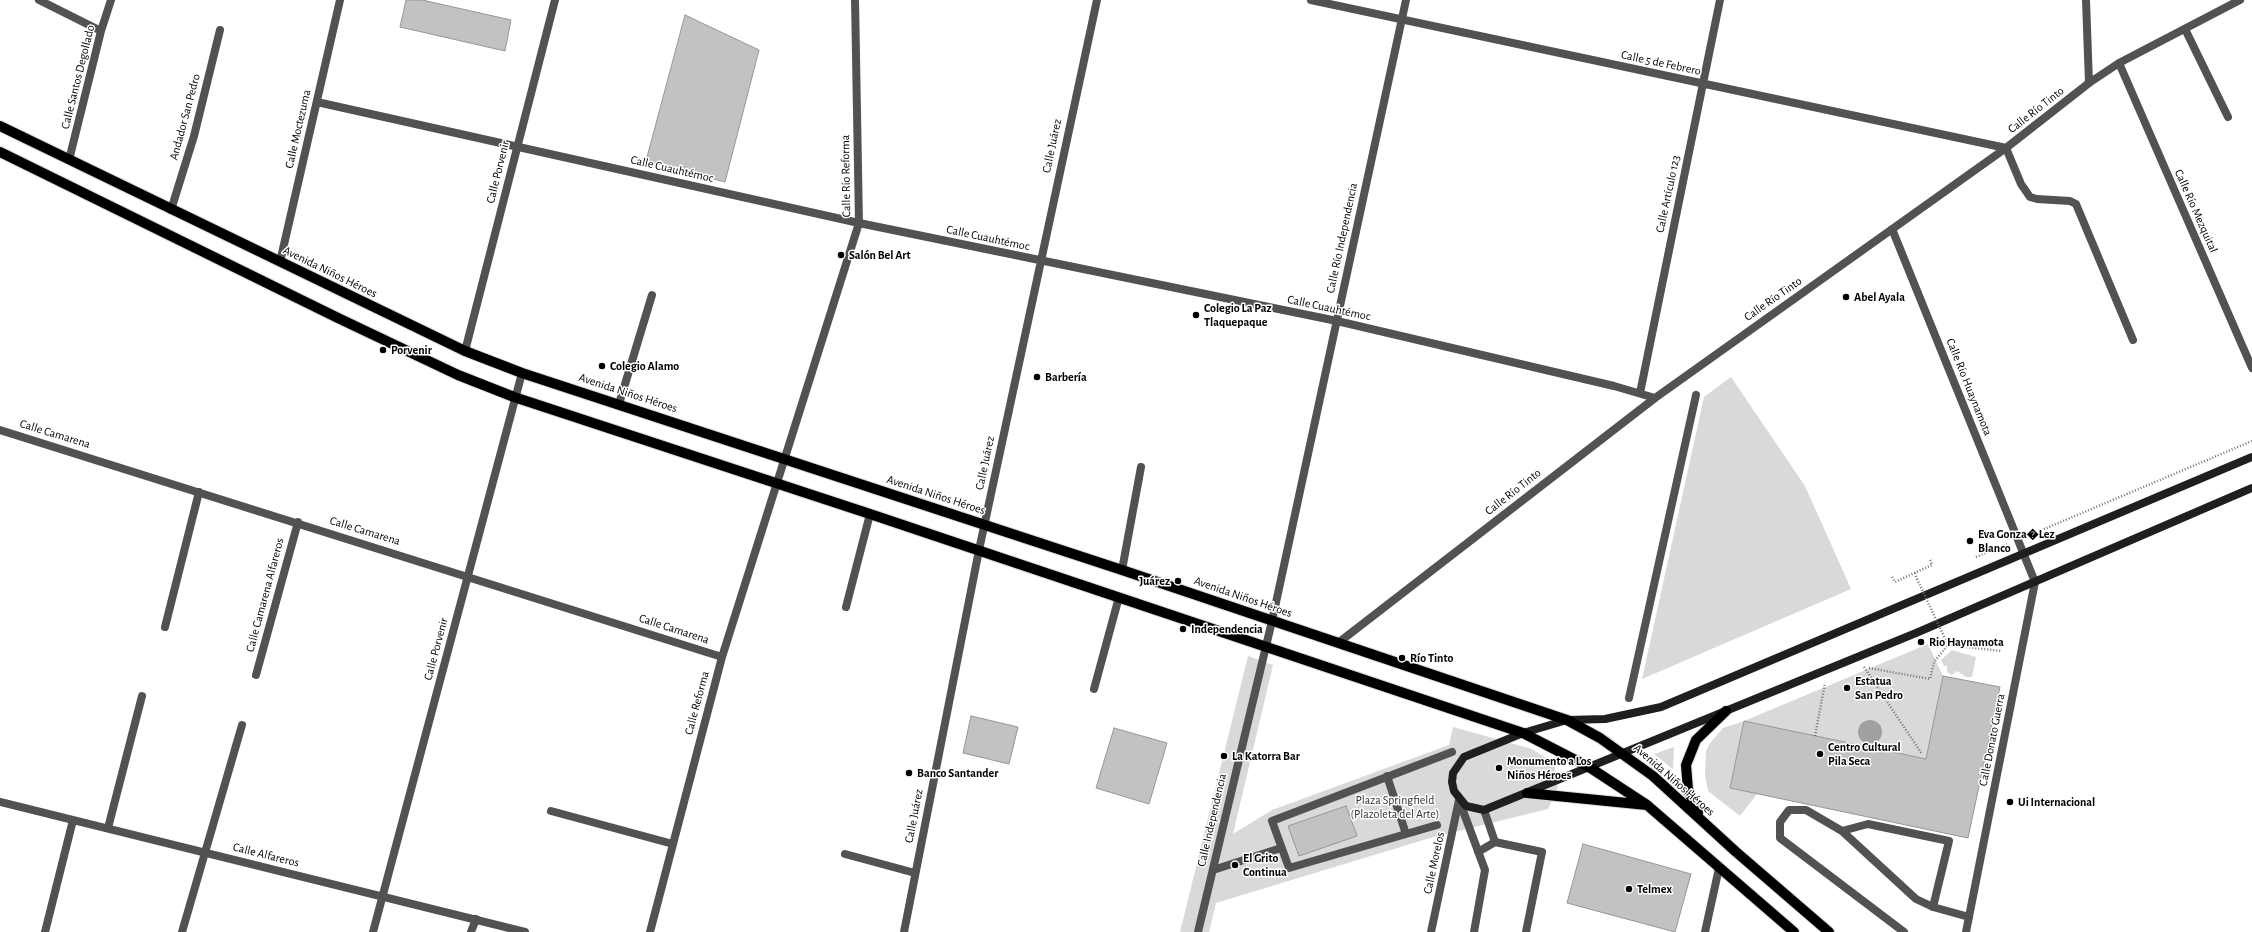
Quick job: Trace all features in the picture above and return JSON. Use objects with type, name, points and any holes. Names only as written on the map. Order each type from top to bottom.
[{"type":"main road","name":"Avenida Niños Héroes","points":[[0,126],[465,351],[522,373],[984,524],[1567,720],[1625,754],[1653,776],[1830,932]]},
{"type":"main road","points":[[0,152],[359,328],[458,375],[514,398],[979,550],[1523,733],[1589,766],[1648,805],[1794,932]]},
{"type":"main road","points":[[2252,457],[1661,707],[1606,719],[1567,720],[1523,733],[1464,757],[1455,768],[1452,782],[1459,800],[1466,806],[1484,810],[1589,766],[1625,754],[2035,582],[2252,488]]},
{"type":"main road","points":[[1703,821],[1692,803],[1688,790],[1686,765],[1696,740],[1726,711]]},
{"type":"main road","points":[[1527,792],[1648,805]]},
{"type":"street","points":[[39,0],[101,31]]},
{"type":"street","name":"Calle Santos Degollado","points":[[69,160],[101,31],[111,0]]},
{"type":"street","name":"Calle Moctezuma","points":[[280,262],[340,0]]},
{"type":"street","name":"Calle Porvenir","points":[[465,351],[555,0]]},
{"type":"street","name":"Calle Río Reforma","points":[[776,483],[859,223],[855,0]]},
{"type":"street","name":"Calle Juárez","points":[[904,932],[984,524],[1097,0]]},
{"type":"street","name":"Calle 5 de Febrero","points":[[1311,0],[1401,21],[2006,148]]},
{"type":"street","name":"Calle Río Independencia","points":[[1272,621],[1406,0]]},
{"type":"street","name":"Calle Artículo 123","points":[[1640,393],[1720,0]]},
{"type":"street","points":[[2086,0],[2089,83]]},
{"type":"street","name":"Calle Río Tinto","points":[[1338,643],[1655,398],[2006,148],[2089,83],[2119,63],[2240,0]]},
{"type":"street","points":[[2185,29],[2228,117]]},
{"type":"street","name":"Andador San Pedro","points":[[171,210],[194,136],[220,30]]},
{"type":"street","name":"Calle Río Mezquital","points":[[2119,63],[2252,368]]},
{"type":"street","name":"Calle Cuauhtémoc","points":[[317,102],[859,223],[1337,321],[1640,393],[1655,398]]},
{"type":"street","points":[[2006,148],[2021,184],[2030,197],[2037,200],[2070,201],[2076,204],[2134,340]]},
{"type":"street","name":"Calle Río Huaynamota","points":[[1892,229],[2024,554]]},
{"type":"street","points":[[619,404],[652,295]]},
{"type":"street","name":"Calle Porvenir","points":[[372,932],[469,576],[514,398],[522,373]]},
{"type":"street","points":[[1629,698],[1696,395]]},
{"type":"street","name":"Calle Camarena","points":[[0,430],[298,522],[722,657]]},
{"type":"street","points":[[1122,570],[1141,468]]},
{"type":"street","name":"Calle Reforma","points":[[650,932],[722,657],[776,483]]},
{"type":"street","points":[[165,628],[199,492]]},
{"type":"street","points":[[846,607],[870,514]]},
{"type":"street","name":"Calle Camarena Alfareros","points":[[256,675],[298,522]]},
{"type":"street","points":[[2024,554],[2035,582]]},
{"type":"street","name":"Calle Donato Guerra","points":[[1966,932],[2035,582]]},
{"type":"street","points":[[1094,689],[1119,597]]},
{"type":"street","name":"Calle Independencia","points":[[1198,932],[1272,621]]},
{"type":"street","points":[[108,828],[142,696]]},
{"type":"street","points":[[182,932],[242,725]]},
{"type":"street","points":[[1437,825],[1289,868],[1272,821],[1452,752]]},
{"type":"street","points":[[1387,776],[1406,834]]},
{"type":"street","points":[[1459,800],[1485,870],[1474,932]]},
{"type":"street","name":"Calle Morelos","points":[[1431,932],[1459,800]]},
{"type":"street","name":"Calle Alfareros","points":[[0,802],[525,932]]},
{"type":"street","points":[[1484,810],[1495,842]]},
{"type":"street","points":[[1904,932],[1780,838],[1780,822],[1789,810],[1806,810],[1842,831],[1916,899],[1933,907],[1969,916]]},
{"type":"street","points":[[551,811],[673,844]]},
{"type":"street","points":[[44,932],[73,820]]},
{"type":"street","points":[[1842,831],[1868,824],[1949,841],[1933,907]]},
{"type":"street","points":[[1478,852],[1495,842],[1542,852],[1526,932]]},
{"type":"street","points":[[1213,870],[1281,848]]},
{"type":"street","points":[[845,854],[915,873]]},
{"type":"street","points":[[1705,932],[1719,868]]},
{"type":"street","points":[[472,932],[476,919]]},
{"type":"path","points":[[1892,577],[1895,582],[1932,565],[1930,559]]},
{"type":"path","points":[[1915,573],[1948,645]]},
{"type":"path","points":[[1948,645],[2002,651]]},
{"type":"path","points":[[1922,754],[1864,667],[1930,679],[1934,662],[1948,645]]},
{"type":"path","points":[[1815,736],[1825,683]]},
{"type":"green space","points":[[1731,377],[1805,486],[1851,589],[1642,679],[1704,397]]},
{"type":"green space","points":[[1928,644],[1943,676],[1926,759],[1744,721]]},
{"type":"green space","points":[[1952,650],[1976,657],[1972,677],[1966,677],[1957,671],[1952,675],[1947,672],[1947,666],[1944,666],[1941,660]]},
{"type":"green space","name":"Plaza Springfield (Plazoleta del Arte)","points":[[1248,656],[1273,665],[1233,834],[1272,810],[1449,745],[1453,727],[1532,749],[1554,763],[1558,787],[1548,809],[1430,838],[1216,903],[1209,932],[1180,932]]},
{"type":"green space","points":[[1744,721],[1730,788],[1757,794],[1740,816],[1708,791],[1705,775],[1706,751],[1710,743],[1723,728]]},
{"type":"green space","points":[[1674,747],[1673,769],[1654,754]]},
{"type":"shaded area","points":[[1870,720],[1878,724],[1882,732],[1878,740],[1870,744],[1862,740],[1858,732],[1862,724]]},
{"type":"building","points":[[406,0],[422,0],[511,20],[505,51],[400,27]]},
{"type":"building","points":[[685,15],[759,50],[725,182],[646,161]]},
{"type":"building","name":"Centro Cultural Pila Seca","points":[[1943,676],[2000,687],[1968,838],[1730,788],[1744,721],[1926,759]]},
{"type":"building","points":[[971,716],[1018,727],[1009,764],[963,753]]},
{"type":"building","points":[[1114,728],[1167,743],[1149,804],[1096,788]]},
{"type":"building","points":[[1346,806],[1357,836],[1299,856],[1288,826]]},
{"type":"building","name":"Telmex","points":[[1583,844],[1691,874],[1675,932],[1567,903]]},
{"type":"place","name":"Salón Bel Art","points":[[841,255]]},
{"type":"place","name":"Abel Ayala","points":[[1846,297]]},
{"type":"place","name":"Colegio La Paz Tlaquepaque","points":[[1196,315]]},
{"type":"place","name":"Porvenir","points":[[383,350]]},
{"type":"place","name":"Colegio Alamo","points":[[602,366]]},
{"type":"place","name":"Barbería","points":[[1037,377]]},
{"type":"place","name":"Eva Gonza�Lez Blanco","points":[[1970,541]]},
{"type":"place","name":"Juárez","points":[[1178,581]]},
{"type":"place","name":"Independencia","points":[[1183,629]]},
{"type":"place","name":"Rio Haynamota","points":[[1921,642]]},
{"type":"place","name":"Río Tinto","points":[[1402,658]]},
{"type":"place","name":"Estatua San Pedro","points":[[1847,688]]},
{"type":"place","name":"Centro Cultural Pila Seca","points":[[1820,754]]},
{"type":"place","name":"La Katorra Bar","points":[[1224,756]]},
{"type":"place","name":"Monumento a Los Niños Héroes","points":[[1499,768]]},
{"type":"place","name":"Banco Santander","points":[[909,773]]},
{"type":"place","name":"Ui Internacional","points":[[2010,802]]},
{"type":"place","name":"El Grito Continua","points":[[1235,865]]},
{"type":"place","name":"Telmex","points":[[1629,889]]}]
